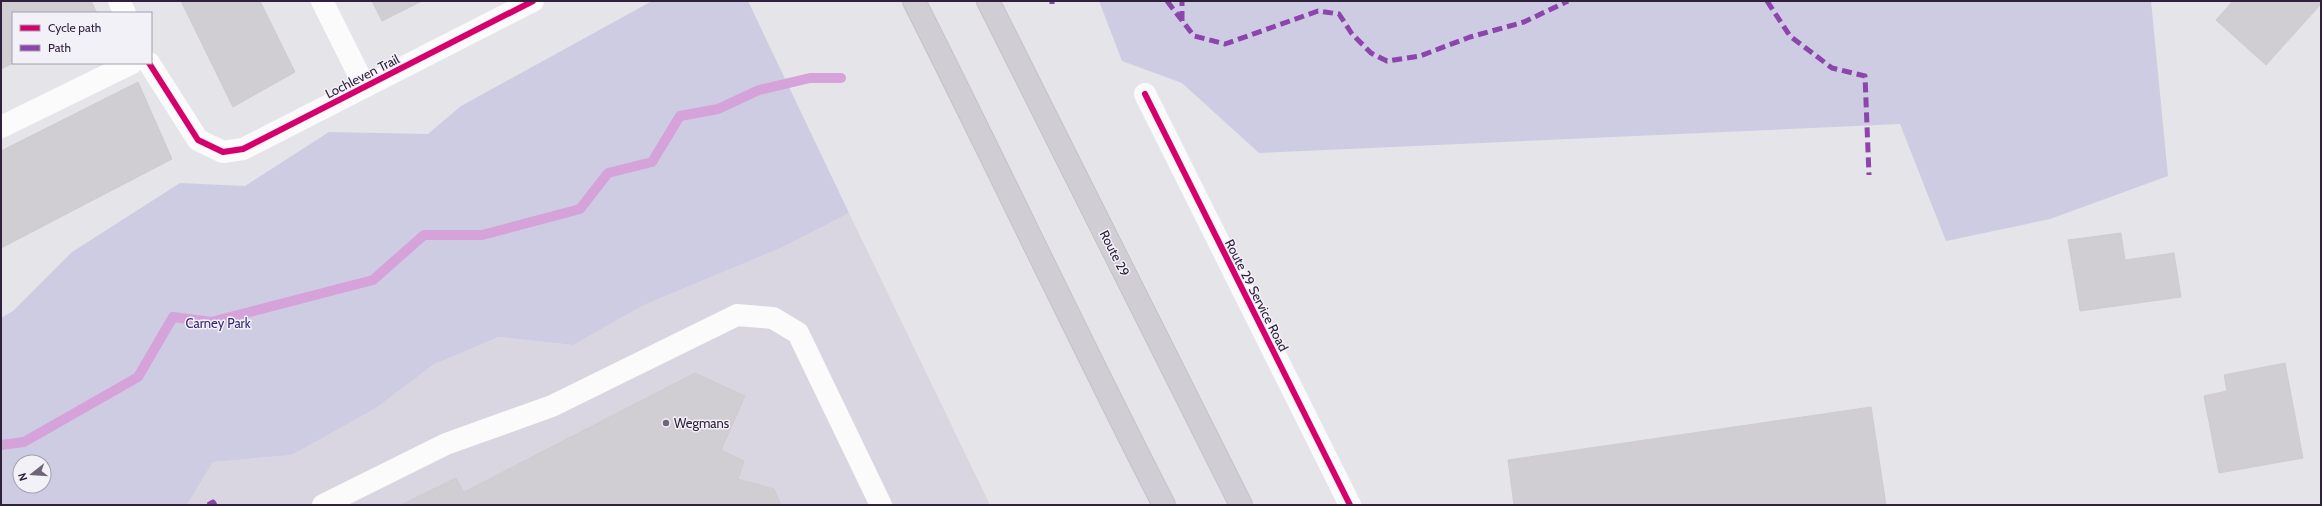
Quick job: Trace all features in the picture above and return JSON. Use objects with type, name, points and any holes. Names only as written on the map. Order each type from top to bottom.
[{"type":"main road","points":[[914,1],[985,141],[1086,353],[1164,505]]},
{"type":"main road","name":"Route 29","points":[[988,1],[1241,505]]},
{"type":"street","points":[[119,1],[124,12]]},
{"type":"street","points":[[322,1],[365,87]]},
{"type":"street","name":"Lochleven Trail","points":[[151,64],[198,140],[223,152],[243,148],[533,1]]},
{"type":"street","points":[[1,127],[130,64]]},
{"type":"street","name":"Route 29 Service Road","points":[[1145,94],[1350,505]]},
{"type":"street","points":[[323,505],[446,444],[552,406],[737,315],[772,318],[798,333],[881,505]]},
{"type":"shaded area","points":[[849,213],[990,505],[187,505],[213,462],[292,455],[376,408],[433,364],[499,337],[573,345],[644,305],[783,247]]},
{"type":"green space","name":"Carney Park","points":[[652,1],[748,1],[849,213],[783,247],[644,305],[573,345],[499,337],[434,364],[376,408],[292,455],[213,462],[187,505],[1,505],[1,318],[13,311],[72,252],[180,183],[245,186],[329,132],[428,134],[461,106]]},
{"type":"green space","points":[[1099,1],[2151,1],[2168,176],[2050,219],[1946,241],[1900,124],[1259,153],[1182,83],[1122,61]]},
{"type":"building","points":[[1,1],[91,1],[96,12],[12,12],[12,64],[1,69]]},
{"type":"building","points":[[181,1],[260,1],[295,72],[233,107]]},
{"type":"building","points":[[372,1],[422,1],[382,21]]},
{"type":"building","points":[[2233,1],[2321,1],[2321,4],[2266,65],[2216,20]]},
{"type":"building","points":[[138,82],[172,159],[1,248],[1,151]]},
{"type":"building","points":[[2121,233],[2125,260],[2174,253],[2181,297],[2080,311],[2068,240]]},
{"type":"building","points":[[2285,363],[2303,458],[2219,473],[2204,396],[2227,391],[2224,375]]},
{"type":"building","name":"Wegmans","points":[[695,373],[745,396],[721,450],[744,461],[738,479],[774,489],[781,505],[401,505],[456,478],[464,492]]},
{"type":"building","points":[[1871,407],[1886,505],[1514,505],[1508,460]]},
{"type":"waterway","points":[[1,445],[24,442],[138,377],[173,317],[211,322],[373,280],[424,235],[482,235],[580,209],[608,173],[652,162],[680,116],[718,109],[759,90],[810,78],[841,78]]},
{"type":"marked path","points":[[1167,1],[1194,36],[1225,44],[1318,11],[1339,14],[1352,34],[1371,53],[1387,61],[1420,56],[1470,37],[1524,22],[1568,1]]},
{"type":"marked path","points":[[1182,1],[1182,21]]},
{"type":"marked path","points":[[1767,1],[1790,36],[1832,68],[1865,76],[1869,175]]},
{"type":"marked path","points":[[208,505],[213,502],[215,505]]},
{"type":"cycle path","points":[[150,64],[198,140],[223,152],[243,149],[533,1]]},
{"type":"cycle path","points":[[1145,94],[1350,505]]},
{"type":"place","name":"Wegmans","points":[[666,423]]}]
